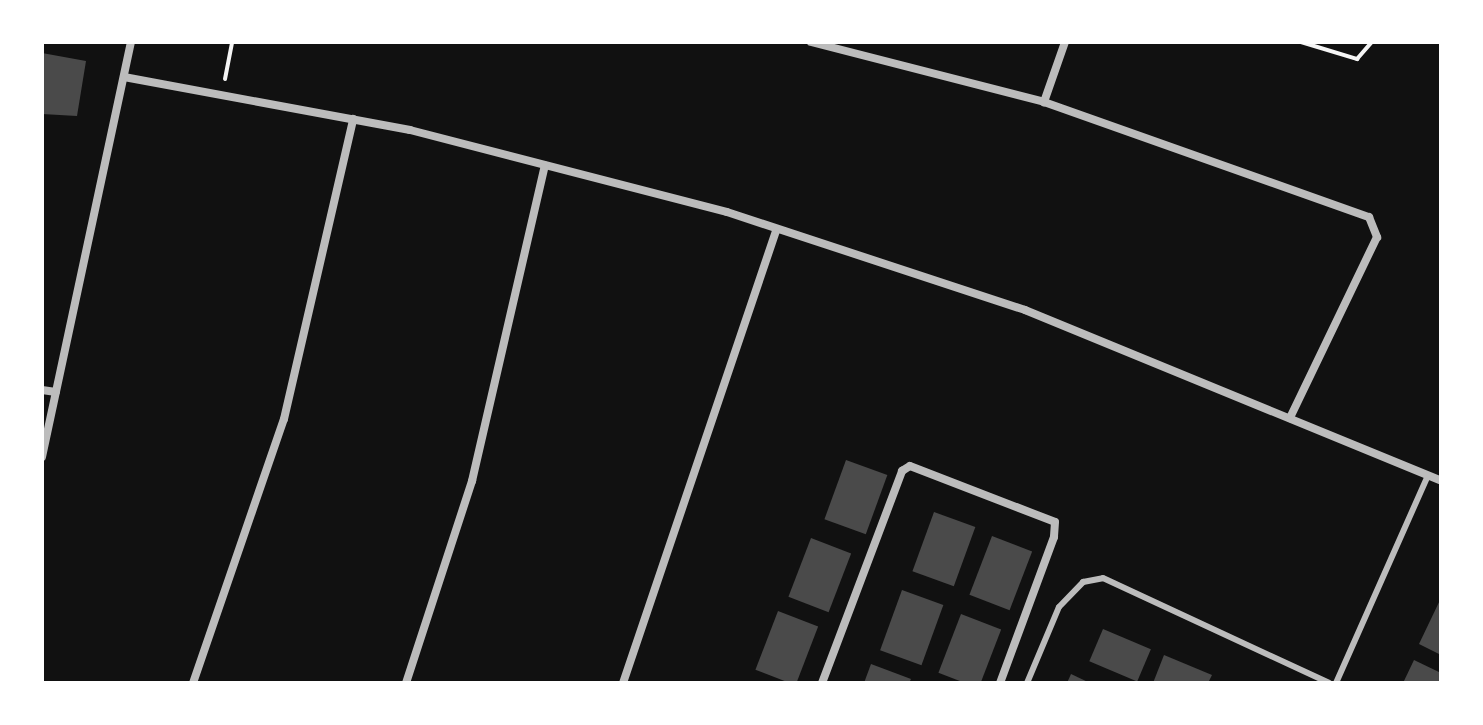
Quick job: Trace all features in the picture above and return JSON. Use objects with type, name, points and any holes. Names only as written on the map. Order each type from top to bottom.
[{"type":"street","points":[[42,457],[131,42]]},
{"type":"street","points":[[811,42],[1044,102],[1369,217],[1377,237],[1290,418]]},
{"type":"street","points":[[1044,102],[1065,42]]},
{"type":"street","points":[[124,77],[353,119],[545,165],[777,229],[1025,310],[1441,481]]},
{"type":"street","points":[[193,683],[284,419],[353,119]]},
{"type":"street","points":[[406,683],[472,481],[545,165]]},
{"type":"street","points":[[623,683],[777,229]]},
{"type":"street","points":[[42,390],[56,392]]},
{"type":"street","points":[[822,683],[902,471],[910,466],[1055,522],[1054,537],[1000,683]]},
{"type":"lane","points":[[1336,683],[1428,475]]},
{"type":"lane","points":[[1027,683],[1059,607],[1083,582],[1103,578],[1329,683]]},
{"type":"path","points":[[222,95],[232,42]]},
{"type":"path","points":[[1301,42],[1357,59],[1372,42]]},
{"type":"building","points":[[42,53],[86,61],[77,116],[42,114]]},
{"type":"building","points":[[846,460],[887,475],[866,534],[824,519]]},
{"type":"building","points":[[934,512],[975,527],[954,586],[912,571]]},
{"type":"building","points":[[992,536],[1032,551],[1010,610],[969,595]]},
{"type":"building","points":[[811,538],[851,553],[829,612],[788,597]]},
{"type":"building","points":[[902,590],[943,605],[921,665],[880,650]]},
{"type":"building","points":[[1441,598],[1441,655],[1419,644]]},
{"type":"building","points":[[778,611],[818,626],[796,683],[755,670]]},
{"type":"building","points":[[961,614],[1001,629],[981,683],[965,683],[938,673]]},
{"type":"building","points":[[1103,629],[1151,649],[1137,682],[1089,661]]},
{"type":"building","points":[[1164,655],[1212,675],[1208,683],[1153,683]]},
{"type":"building","points":[[1414,660],[1441,673],[1441,683],[1403,683]]},
{"type":"building","points":[[871,664],[911,679],[909,683],[864,683]]},
{"type":"building","points":[[1071,674],[1090,683],[1067,683]]}]
